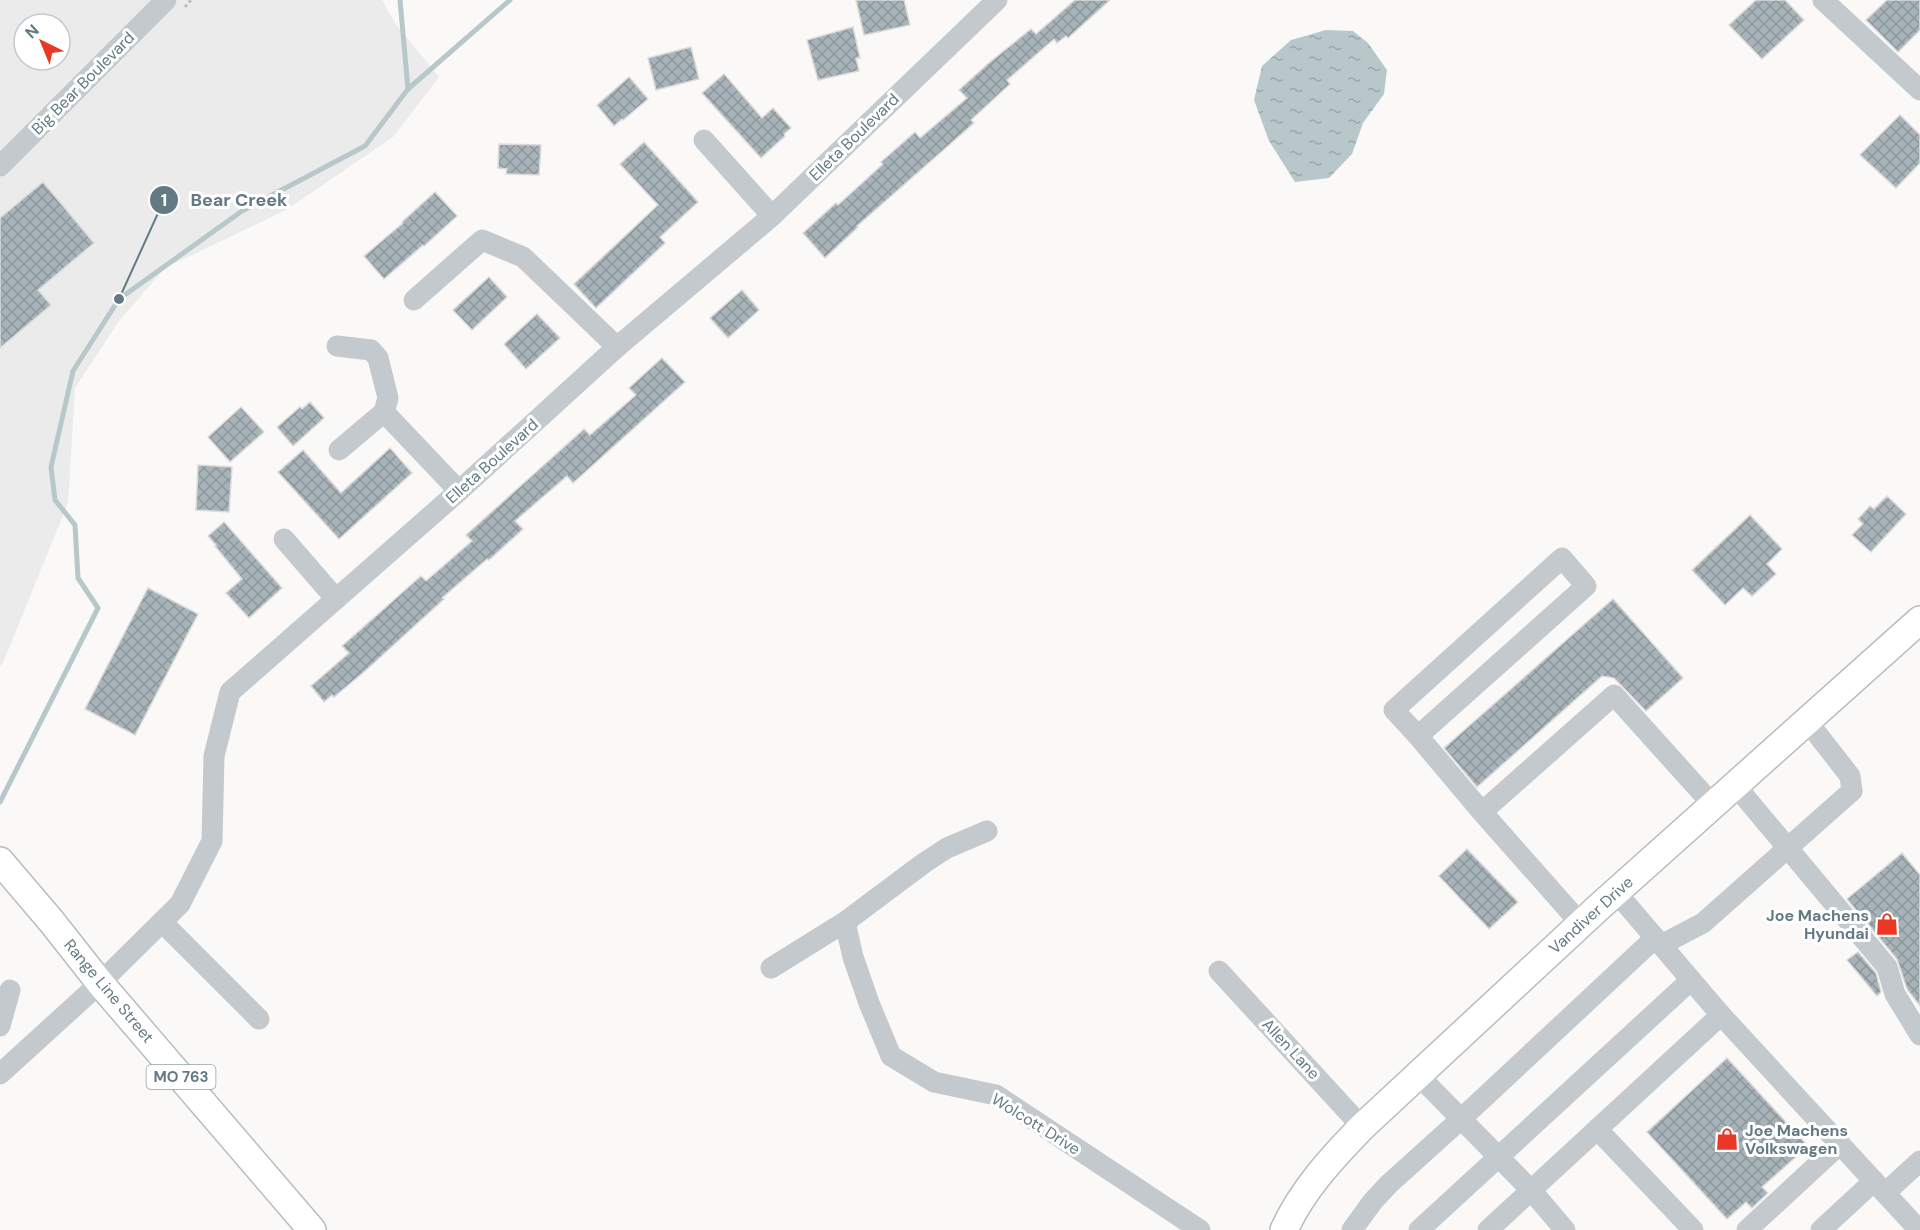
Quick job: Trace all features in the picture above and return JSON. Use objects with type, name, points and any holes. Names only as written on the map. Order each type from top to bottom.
[{"type":"main road","name":"Vandiver Drive","points":[[1284,1230],[1327,1162],[1362,1127],[1616,892],[1920,620]]},
{"type":"main road","name":"Range Line Street","points":[[0,861],[100,983],[312,1230]]},
{"type":"street","name":"Big Bear Boulevard","points":[[0,166],[166,0]]},
{"type":"street","name":"Elleta Boulevard","points":[[0,1074],[100,983],[180,904],[212,842],[214,756],[230,692],[459,491],[617,347],[772,216],[997,0]]},
{"type":"street","points":[[1823,0],[1920,90]]},
{"type":"street","points":[[704,140],[772,216]]},
{"type":"street","points":[[414,300],[482,240],[523,257],[617,347]]},
{"type":"street","points":[[337,346],[371,350],[378,358],[388,398],[384,412],[339,450]]},
{"type":"street","points":[[384,412],[459,491]]},
{"type":"street","points":[[284,539],[336,599]]},
{"type":"street","points":[[1418,736],[1586,586],[1562,558],[1394,710],[1581,924]]},
{"type":"street","points":[[1482,812],[1614,695],[1713,805]]},
{"type":"street","points":[[1352,1230],[1381,1192],[1658,942],[1703,922],[1852,791],[1850,776],[1807,721]]},
{"type":"street","points":[[1735,786],[1887,967],[1895,994],[1920,1035]]},
{"type":"street","points":[[771,968],[845,922],[949,847],[987,831]]},
{"type":"street","points":[[1616,892],[1721,1015],[1919,1230]]},
{"type":"street","points":[[162,922],[259,1018]]},
{"type":"street","name":"Wolcott Drive","points":[[845,922],[853,957],[891,1056],[934,1082],[996,1095],[1200,1230]]},
{"type":"street","name":"Allen Lane","points":[[1219,971],[1362,1127]]},
{"type":"street","points":[[1419,1230],[1690,980]]},
{"type":"street","points":[[0,1026],[10,990]]},
{"type":"street","points":[[1488,1230],[1721,1015]]},
{"type":"street","points":[[1419,1075],[1531,1190],[1565,1230]]},
{"type":"street","points":[[1597,1129],[1693,1230]]},
{"type":"street","points":[[1747,1230],[1840,1144]]},
{"type":"street","points":[[1821,1230],[1879,1187],[1920,1161]]},
{"type":"shaded area","points":[[0,0],[382,0],[395,23],[439,77],[393,137],[286,210],[165,268],[119,321],[75,388],[68,503],[0,666]]},
{"type":"water","points":[[1326,30],[1353,31],[1368,43],[1387,70],[1384,94],[1363,123],[1352,154],[1329,178],[1295,182],[1269,141],[1254,100],[1262,66],[1291,40]]},
{"type":"building","points":[[856,0],[904,0],[910,25],[864,35]]},
{"type":"building","points":[[1075,0],[1110,0],[1068,38],[1066,36],[1057,43],[1054,39],[1007,80],[1010,84],[971,120],[974,123],[857,226],[825,258],[803,233],[836,203],[838,205],[915,132],[920,138],[967,98],[959,90],[990,62],[1031,29],[1036,34]]},
{"type":"building","points":[[1756,0],[1785,0],[1804,20],[1762,59],[1729,25]]},
{"type":"building","points":[[1887,0],[1920,0],[1920,30],[1898,52],[1866,20]]},
{"type":"building","points":[[853,27],[860,58],[856,58],[859,71],[818,80],[807,40]]},
{"type":"building","points":[[691,47],[699,79],[656,90],[648,58]]},
{"type":"building","points":[[724,74],[762,118],[773,108],[791,128],[761,158],[702,93]]},
{"type":"building","points":[[629,77],[648,99],[614,126],[597,105]]},
{"type":"building","points":[[1900,115],[1920,135],[1920,163],[1896,188],[1860,155]]},
{"type":"building","points":[[644,142],[698,202],[660,237],[665,243],[596,308],[574,284],[658,205],[620,164]]},
{"type":"building","points":[[499,144],[541,145],[539,175],[506,174],[507,169],[498,168]]},
{"type":"building","points":[[43,182],[94,243],[38,290],[51,305],[0,348],[0,218]]},
{"type":"building","points":[[435,192],[457,216],[384,279],[364,256]]},
{"type":"building","points":[[489,277],[507,297],[472,330],[453,310]]},
{"type":"building","points":[[742,290],[759,310],[728,338],[710,318]]},
{"type":"building","points":[[537,314],[560,338],[526,369],[504,344]]},
{"type":"building","points":[[662,358],[685,382],[573,483],[567,476],[515,521],[523,529],[442,598],[444,599],[365,671],[334,697],[332,695],[324,702],[311,686],[349,653],[342,646],[421,576],[426,581],[472,541],[466,535],[584,429],[590,435],[636,395],[629,388]]},
{"type":"building","points":[[310,402],[324,418],[293,446],[277,427],[300,407],[302,409]]},
{"type":"building","points":[[241,407],[264,432],[230,462],[208,437]]},
{"type":"building","points":[[390,448],[412,473],[339,539],[278,472],[303,450],[341,493]]},
{"type":"building","points":[[198,465],[232,467],[229,512],[196,510]]},
{"type":"building","points":[[1887,496],[1906,514],[1871,552],[1852,535],[1863,524],[1858,519],[1870,506],[1874,509]]},
{"type":"building","points":[[1750,515],[1782,549],[1767,564],[1776,574],[1752,596],[1743,588],[1725,605],[1692,570]]},
{"type":"building","points":[[224,522],[282,588],[249,618],[226,593],[242,579],[208,536]]},
{"type":"building","points":[[148,588],[198,614],[135,735],[85,709]]},
{"type":"building","points":[[1613,599],[1683,678],[1646,711],[1614,678],[1602,676],[1477,787],[1444,748]]},
{"type":"building","points":[[1467,849],[1518,902],[1489,929],[1439,876]]},
{"type":"building","name":"Joe Machens Hyundai","points":[[1902,853],[1920,875],[1920,1006],[1907,989],[1897,959],[1847,899]]},
{"type":"building","points":[[1858,952],[1876,973],[1881,992],[1877,996],[1847,960]]},
{"type":"building","name":"Joe Machens Volkswagen","points":[[1727,1058],[1808,1146],[1762,1187],[1768,1193],[1752,1208],[1746,1202],[1727,1219],[1647,1132]]},
{"type":"waterway","points":[[0,802],[98,608],[78,578],[75,525],[55,500],[51,467],[73,371],[119,299],[242,211],[365,146],[408,89],[400,0]]},
{"type":"waterway","points":[[408,89],[510,0]]},
{"type":"place","name":"Bear Creek","points":[[119,299]]},
{"type":"place","name":"Joe Machens Hyundai","points":[[1887,924]]},
{"type":"place","name":"Joe Machens Volkswagen","points":[[1727,1139]]}]
